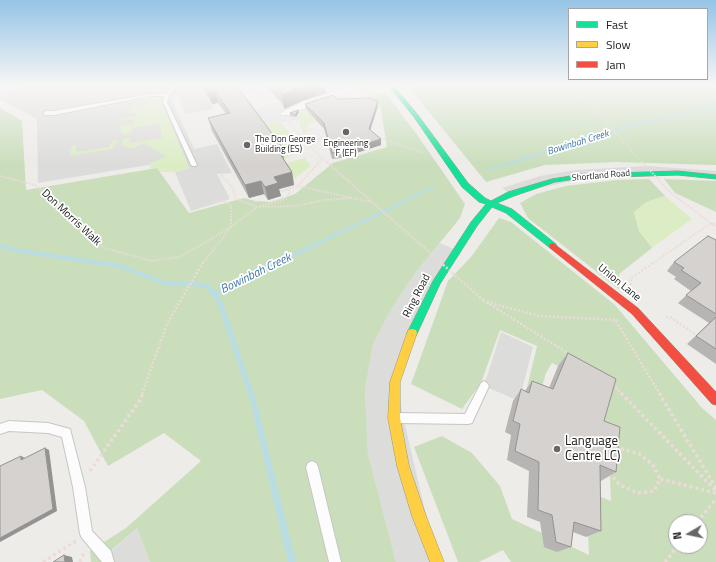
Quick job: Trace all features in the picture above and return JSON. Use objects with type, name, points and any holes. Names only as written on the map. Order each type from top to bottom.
[{"type":"street","points":[[287,118],[296,111]]},
{"type":"street","points":[[412,111],[465,185],[482,200],[490,204]]},
{"type":"street","name":"Shortland Road","points":[[490,204],[529,188],[554,180],[583,176],[642,172],[678,173],[716,177]]},
{"type":"street","name":"Union Lane","points":[[490,204],[509,211],[635,311],[716,400]]},
{"type":"street","name":"Ring Road","points":[[437,562],[419,516],[403,466],[394,418],[395,382],[413,330],[436,283],[456,250],[490,204]]},
{"type":"lane","points":[[46,113],[54,114],[68,111]]},
{"type":"lane","points":[[169,111],[194,165]]},
{"type":"lane","points":[[394,418],[468,419],[484,386]]},
{"type":"lane","points":[[0,429],[9,426],[48,428],[66,433],[79,487],[86,534],[106,556],[108,562]]},
{"type":"lane","points":[[312,467],[335,562]]},
{"type":"path","points":[[276,111],[287,118],[309,146],[322,158],[483,300],[574,358]]},
{"type":"path","points":[[596,111],[671,194],[710,224],[716,226]]},
{"type":"path","points":[[287,118],[314,118]]},
{"type":"path","points":[[308,139],[306,132],[313,128],[323,139]]},
{"type":"path","points":[[374,135],[430,156]]},
{"type":"path","points":[[309,146],[323,139],[334,136]]},
{"type":"path","points":[[303,139],[323,139]]},
{"type":"path","points":[[298,186],[322,158]]},
{"type":"path","points":[[221,175],[228,180],[233,188],[236,199],[257,207],[296,206],[324,200],[352,198]]},
{"type":"path","name":"Don Morris Walk","points":[[0,176],[35,185],[104,248],[152,261],[180,257],[231,227]]},
{"type":"path","points":[[281,191],[298,186],[372,202]]},
{"type":"path","points":[[79,487],[140,400],[167,324],[207,256],[231,227],[257,207],[285,199],[289,195],[288,189]]},
{"type":"path","points":[[211,202],[225,200],[231,206],[231,227]]},
{"type":"path","points":[[632,287],[630,279],[710,224]]},
{"type":"path","points":[[483,300],[539,316],[616,321],[635,311]]},
{"type":"path","points":[[670,317],[696,335]]},
{"type":"path","points":[[616,321],[716,491]]},
{"type":"path","points":[[607,378],[716,491]]},
{"type":"path","points":[[610,450],[622,449],[639,454],[653,465],[660,479]]},
{"type":"path","points":[[608,471],[610,476],[620,485],[638,493],[654,491],[660,479]]},
{"type":"path","points":[[660,479],[716,491]]},
{"type":"path","points":[[704,514],[716,499]]},
{"type":"path","points":[[43,562],[86,534]]},
{"type":"shaded area","points":[[23,111],[177,111],[194,149],[217,144],[232,173],[217,174],[230,199],[191,211],[175,172],[189,168],[185,159],[38,183],[37,119]]},
{"type":"shaded area","points":[[185,111],[202,111],[186,114]]},
{"type":"shaded area","points":[[302,111],[298,119],[289,122],[263,124],[250,112]]},
{"type":"shaded area","points":[[648,166],[716,171],[716,177],[605,174],[511,194],[502,188],[540,176],[576,170]]},
{"type":"shaded area","points":[[440,243],[456,250],[395,382],[437,562],[396,562],[368,454],[365,390],[373,344],[393,306],[416,272]]},
{"type":"shaded area","points":[[501,332],[533,347],[519,401],[484,386]]},
{"type":"shaded area","points":[[137,528],[150,562],[108,562],[106,556]]},
{"type":"green space","points":[[0,111],[5,111],[22,121],[26,190],[157,168],[189,213],[244,198],[255,201],[271,202],[295,194],[333,163],[387,147],[381,111],[399,111],[465,204],[460,218],[416,272],[393,306],[373,344],[365,390],[368,454],[396,562],[150,562],[137,528],[106,555],[108,562],[91,562],[90,551],[126,528],[201,461],[164,433],[108,466],[84,421],[42,390],[0,399]]},
{"type":"green space","points":[[130,111],[165,111],[189,168],[175,172],[160,172],[157,168],[150,169],[149,164],[166,156],[144,143],[133,148],[126,147],[122,144],[122,140],[129,138],[130,143],[162,138],[159,123],[133,128],[132,133],[124,135],[119,130],[121,126],[134,124],[135,119],[121,121],[121,119],[135,117],[136,113],[130,114]]},
{"type":"green space","points":[[301,111],[308,111],[318,122],[310,124],[304,136],[298,119]]},
{"type":"green space","points":[[428,111],[716,111],[716,165],[616,162],[545,165],[486,182]]},
{"type":"green space","points":[[276,122],[281,123],[286,128],[296,141],[300,150],[284,160],[259,125]]},
{"type":"green space","points":[[117,140],[117,144],[111,149],[76,155],[70,154],[72,146],[77,145],[75,150],[78,152],[109,147],[112,141]]},
{"type":"green space","points":[[305,158],[311,166],[292,181],[280,165]]},
{"type":"green space","points":[[649,179],[665,196],[646,202],[634,212],[639,231],[652,248],[619,274],[620,290],[528,218],[520,203],[536,194],[566,186],[617,180]]},
{"type":"green space","points":[[664,179],[716,181],[716,212],[675,193]]},
{"type":"green space","points":[[665,196],[692,219],[652,248],[639,231],[634,212],[646,202]]},
{"type":"green space","points":[[499,218],[511,222],[615,305],[702,408],[716,420],[716,562],[511,562],[503,550],[479,562],[458,562],[414,447],[442,436],[472,453],[500,486],[512,519],[589,555],[586,491],[611,501],[610,476],[599,425],[608,390],[552,363],[546,373],[539,397],[526,392],[537,346],[500,330],[481,383],[462,409],[411,384],[448,281],[471,257]]},
{"type":"building","name":"The Don George Building (ES)","points":[[229,111],[255,111],[282,147],[276,148],[292,172],[274,177],[278,183],[265,187],[261,181],[245,185],[208,118],[230,113]]},
{"type":"building","points":[[295,111],[297,111],[295,115],[290,113]]},
{"type":"building","name":"Engineering F (EF)","points":[[312,111],[375,111],[369,129],[381,139],[349,149],[349,151],[332,153],[324,123]]},
{"type":"building","points":[[708,236],[716,240],[716,314],[686,295],[701,283],[681,270],[684,268],[674,262]]},
{"type":"building","points":[[716,317],[716,349],[696,336]]},
{"type":"building","name":"Language Centre LC)","points":[[568,353],[616,379],[604,421],[620,427],[616,472],[600,465],[601,531],[574,522],[571,547],[556,542],[552,515],[538,510],[539,462],[515,451],[520,424],[513,421],[521,389],[529,393],[532,381],[553,389]]},
{"type":"building","points":[[45,448],[53,509],[0,538],[0,466],[21,456],[21,460]]},
{"type":"building","points":[[64,555],[65,562],[53,562]]},
{"type":"waterway","name":"Bowinbah Creek","points":[[488,170],[579,141],[665,117],[698,111]]},
{"type":"waterway","name":"Bowinbah Creek","points":[[214,294],[434,187]]},
{"type":"waterway","name":"Bowinbah Creek","points":[[0,246],[15,250],[120,266],[167,284],[186,283],[207,286],[214,294]]},
{"type":"waterway","points":[[214,294],[219,301],[253,400],[292,562]]},
{"type":"traffic: fast","points":[[412,111],[465,185],[482,200],[509,211],[553,246]]},
{"type":"traffic: fast","points":[[412,333],[436,283],[474,224],[490,204],[511,194],[554,180],[583,176],[678,173],[716,177]]},
{"type":"traffic: slow","points":[[412,333],[395,382],[394,418],[403,466],[419,516],[437,562]]},
{"type":"traffic: jam","points":[[553,246],[635,311],[716,400]]},
{"type":"place","name":"Engineering F (EF)","points":[[346,132]]},
{"type":"place","name":"The Don George Building (ES)","points":[[247,145]]},
{"type":"place","name":"Language Centre LC)","points":[[557,449]]}]
